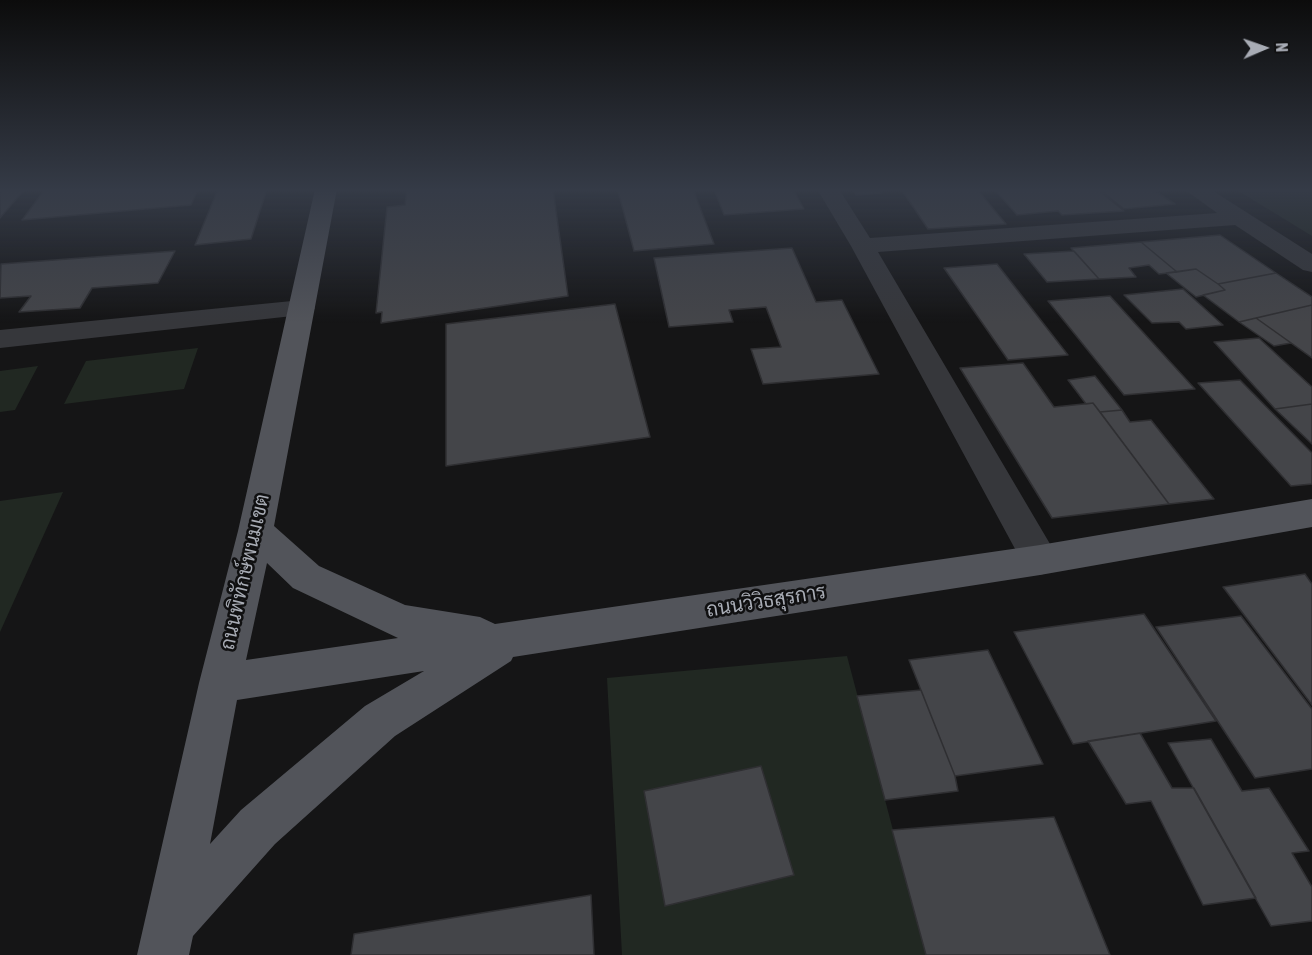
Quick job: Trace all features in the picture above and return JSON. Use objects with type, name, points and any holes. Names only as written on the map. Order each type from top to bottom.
[{"type":"main road","name":"ถนนพิทักษ์พนมเขต","points":[[166,939],[220,683],[256,531],[317,234]]},
{"type":"main road","name":"ถนนวิวิธสุรการ","points":[[220,683],[1040,560],[1312,513]]},
{"type":"main road","points":[[256,531],[306,577],[401,622],[508,640]]},
{"type":"main road","points":[[166,939],[258,827],[380,721],[508,640]]},
{"type":"street","points":[[855,234],[1040,560]]},
{"type":"street","points":[[863,246],[1030,234]]},
{"type":"street","points":[[1264,234],[1312,265]]},
{"type":"street","points":[[0,339],[302,308]]},
{"type":"shaded area","points":[[198,348],[184,389],[64,404],[86,361]]},
{"type":"shaded area","points":[[38,366],[15,410],[0,412],[0,371]]},
{"type":"shaded area","points":[[63,492],[0,632],[0,501]]},
{"type":"shaded area","points":[[847,656],[926,955],[622,955],[607,678]]},
{"type":"building","points":[[200,234],[253,234],[251,239],[195,245]]},
{"type":"building","points":[[384,234],[559,234],[568,296],[381,323],[382,312],[376,313]]},
{"type":"building","points":[[629,234],[710,234],[714,244],[634,251]]},
{"type":"building","points":[[1220,235],[1276,273],[1218,284],[1196,269],[1177,272],[1141,242]]},
{"type":"building","points":[[1141,242],[1177,272],[1159,274],[1149,265],[1129,268],[1136,277],[1099,279],[1071,248]]},
{"type":"building","points":[[792,248],[816,302],[842,300],[879,374],[763,384],[751,349],[781,347],[766,307],[729,310],[733,322],[669,327],[654,258]]},
{"type":"building","points":[[175,251],[158,283],[92,288],[80,308],[19,312],[31,296],[0,298],[1,264]]},
{"type":"building","points":[[1074,251],[1099,279],[1047,282],[1024,254]]},
{"type":"building","points":[[997,264],[1068,355],[1008,360],[944,268]]},
{"type":"building","points":[[1196,269],[1225,290],[1196,297],[1166,273]]},
{"type":"building","points":[[1276,273],[1312,297],[1312,305],[1239,322],[1203,295],[1225,290],[1218,284]]},
{"type":"building","points":[[1183,289],[1223,325],[1186,329],[1179,322],[1152,323],[1124,295]]},
{"type":"building","points":[[1110,296],[1195,389],[1124,395],[1048,301]]},
{"type":"building","points":[[615,304],[650,437],[446,466],[446,324]]},
{"type":"building","points":[[1312,305],[1312,358],[1256,318]]},
{"type":"building","points":[[1256,318],[1291,343],[1274,346],[1239,322]]},
{"type":"building","points":[[1259,338],[1312,387],[1312,404],[1275,409],[1214,342]]},
{"type":"building","points":[[1023,363],[1054,407],[1093,403],[1169,504],[1052,518],[960,368]]},
{"type":"building","points":[[1095,376],[1122,410],[1100,412],[1093,403],[1086,404],[1068,380]]},
{"type":"building","points":[[1240,380],[1312,453],[1312,484],[1291,486],[1198,383]]},
{"type":"building","points":[[1312,404],[1312,444],[1275,409]]},
{"type":"building","points":[[1122,410],[1130,422],[1151,420],[1214,499],[1169,504],[1100,412]]},
{"type":"building","points":[[1305,574],[1312,584],[1312,705],[1223,587]]},
{"type":"building","points":[[1144,614],[1216,721],[1073,744],[1014,632]]},
{"type":"building","points":[[1241,616],[1312,709],[1312,769],[1255,778],[1156,627]]},
{"type":"building","points":[[988,650],[1043,764],[955,776],[909,660]]},
{"type":"building","points":[[921,690],[955,776],[958,791],[885,800],[857,696]]},
{"type":"building","points":[[1140,733],[1172,788],[1194,788],[1256,898],[1203,905],[1151,801],[1126,804],[1088,741]]},
{"type":"building","points":[[1211,739],[1242,791],[1269,788],[1309,851],[1292,853],[1312,887],[1312,921],[1271,926],[1168,743]]},
{"type":"building","points":[[761,766],[794,875],[665,906],[644,791]]},
{"type":"building","points":[[1054,817],[1110,955],[926,955],[892,830]]},
{"type":"building","points":[[591,895],[594,955],[351,955],[354,934]]}]
